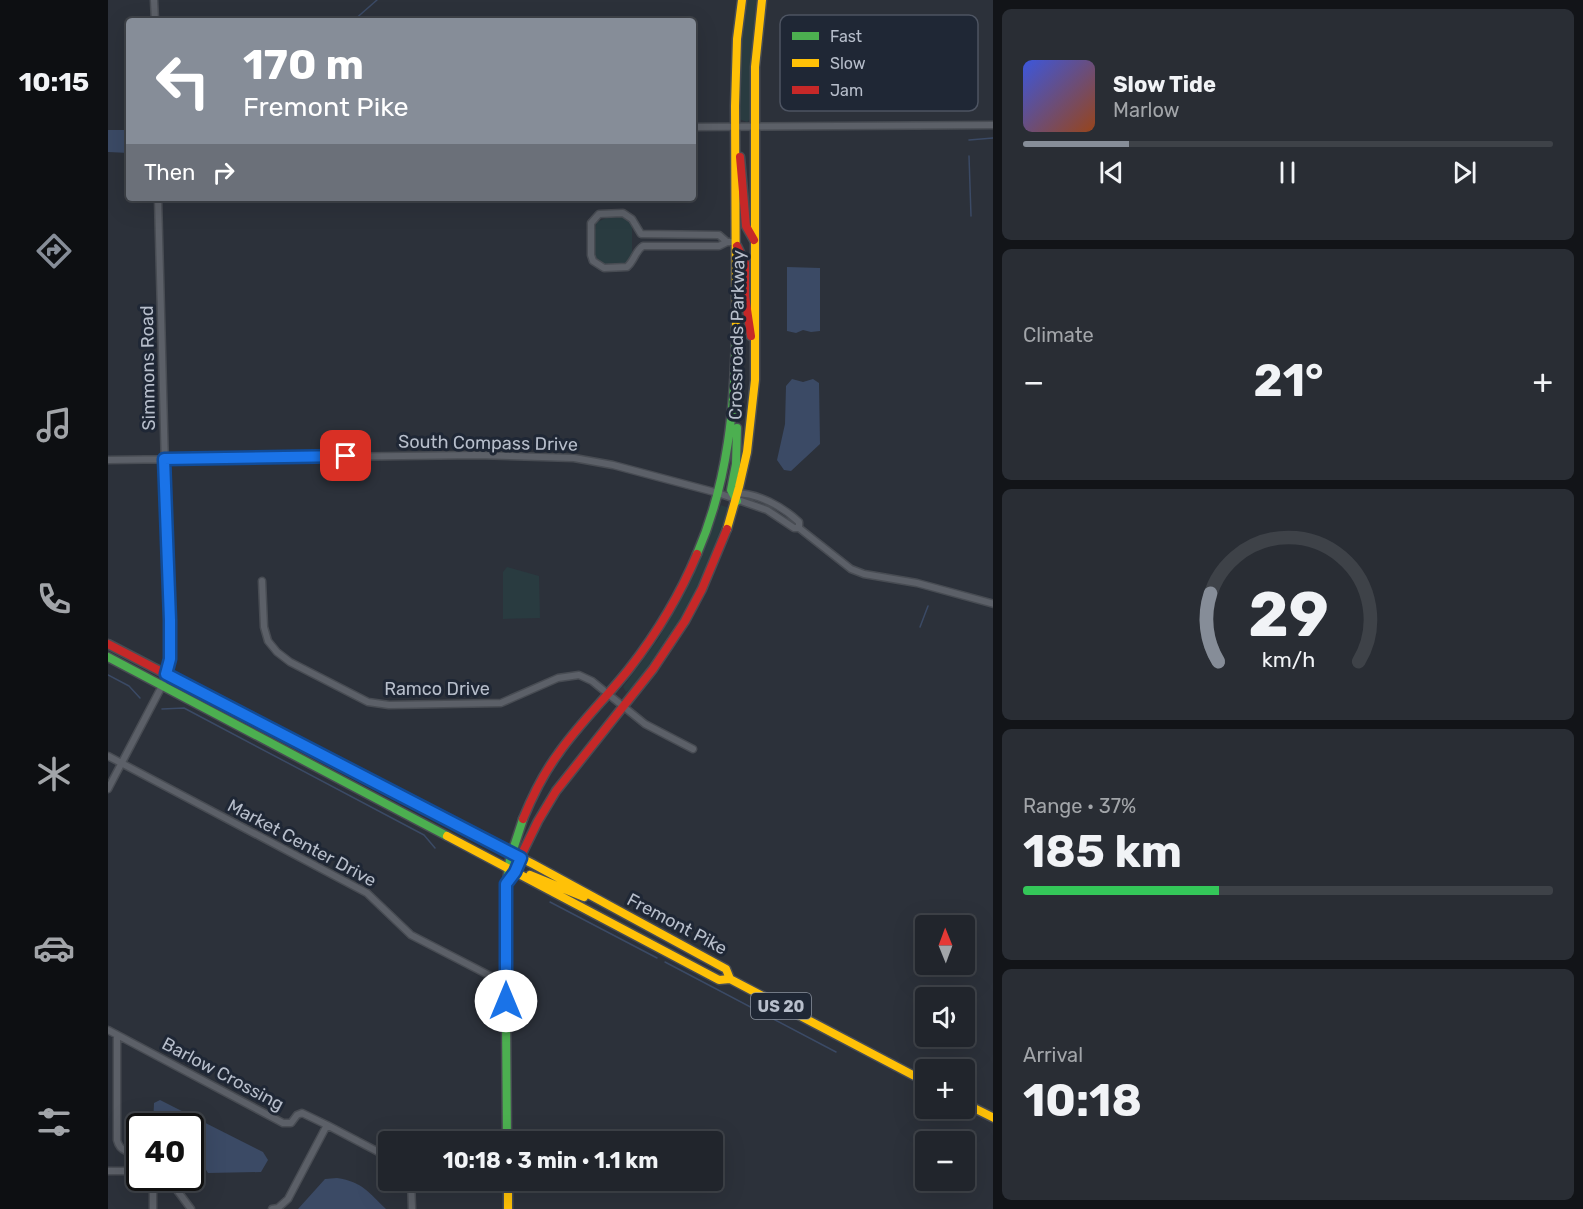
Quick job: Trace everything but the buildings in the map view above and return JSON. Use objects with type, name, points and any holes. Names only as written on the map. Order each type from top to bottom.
[{"type":"main road","name":"Crossroads Parkway","points":[[517,856],[527,810],[547,771],[648,643],[676,599],[697,554],[718,493],[731,432],[735,386],[732,242],[737,35],[742,0]]},
{"type":"main road","name":"Crossroads Parkway","points":[[517,856],[551,798],[665,652],[695,605],[717,558],[736,496],[751,431],[755,351],[755,58],[762,0]]},
{"type":"main road","points":[[735,142],[740,152],[746,226],[755,242]]},
{"type":"main road","points":[[732,242],[745,263],[745,296],[755,351]]},
{"type":"main road","points":[[735,386],[736,464],[731,490],[736,496]]},
{"type":"main road","name":"Fremont Pike","points":[[108,644],[164,680],[719,980],[730,979],[726,969],[517,856],[304,745],[164,680],[108,657]]},
{"type":"main road","points":[[507,1131],[506,884],[517,856]]},
{"type":"main road","points":[[513,869],[575,893],[619,916],[638,921]]},
{"type":"main road","name":"US 20","points":[[730,979],[915,1076]]},
{"type":"main road","points":[[975,1109],[993,1118]]},
{"type":"main road","points":[[508,1191],[508,1209]]},
{"type":"street","points":[[154,0],[154,18]]},
{"type":"street","points":[[696,128],[993,125]]},
{"type":"street","name":"Simmons Road","points":[[108,789],[164,680],[170,659],[158,201]]},
{"type":"street","points":[[620,213],[632,219],[641,234],[719,236],[732,242],[719,246],[643,246],[627,267],[604,268],[598,266],[591,258],[590,229],[593,220],[599,214],[620,213]]},
{"type":"street","points":[[697,235],[697,245]]},
{"type":"street","name":"South Compass Drive","points":[[108,460],[552,456],[594,461],[736,496],[767,510],[794,528],[799,528],[851,569],[878,578],[917,584],[993,604]]},
{"type":"street","name":"Ramco Drive","points":[[262,581],[264,627],[268,641],[277,652],[290,662],[368,702],[389,705],[501,703],[535,687],[573,675],[586,677],[645,724],[693,749]]},
{"type":"street","name":"Market Center Drive","points":[[108,756],[367,893],[411,935],[506,984]]},
{"type":"street","name":"Barlow Crossing","points":[[108,1030],[283,1123],[291,1123],[297,1115],[302,1113],[327,1125]]},
{"type":"street","points":[[117,1035],[118,1145],[126,1151]]},
{"type":"street","points":[[108,1090],[117,1090]]},
{"type":"street","points":[[272,1209],[278,1208],[288,1199],[327,1125],[378,1152]]},
{"type":"street","points":[[108,1171],[126,1171]]},
{"type":"street","points":[[153,1191],[153,1209]]},
{"type":"street","points":[[178,1191],[191,1209]]},
{"type":"street","points":[[411,1191],[412,1209]]},
{"type":"shaded area","points":[[747,0],[758,0],[751,54],[750,119],[747,122],[739,119],[740,54]]},
{"type":"shaded area","points":[[623,217],[630,220],[632,225],[632,257],[624,265],[603,265],[596,258],[595,252],[594,239],[597,222],[606,218]]},
{"type":"shaded area","points":[[721,505],[729,508],[704,578],[677,629],[635,686],[626,692],[623,687],[659,638],[696,566]]},
{"type":"shaded area","points":[[507,567],[539,576],[540,618],[503,619],[503,572]]},
{"type":"water","points":[[108,130],[126,130],[126,153],[108,152]]},
{"type":"water","points":[[787,267],[820,268],[820,331],[803,330],[796,333],[787,331]]},
{"type":"water","points":[[792,379],[803,382],[813,379],[819,383],[820,444],[791,471],[784,470],[777,460],[785,424],[786,386]]},
{"type":"water","points":[[160,1100],[186,1113],[154,1113],[154,1103]]},
{"type":"water","points":[[204,1122],[263,1152],[268,1160],[261,1172],[208,1173],[204,1167]]},
{"type":"water","points":[[337,1178],[359,1185],[386,1209],[298,1209],[325,1179]]},
{"type":"waterway","points":[[356,18],[377,0]]},
{"type":"waterway","points":[[969,140],[993,138]]},
{"type":"waterway","points":[[969,156],[971,216]]},
{"type":"waterway","points":[[920,627],[928,606]]},
{"type":"waterway","points":[[108,675],[129,686],[140,698]]},
{"type":"waterway","points":[[162,709],[184,708],[424,835],[435,848]]},
{"type":"waterway","points":[[550,902],[657,958]]},
{"type":"waterway","points":[[665,962],[836,1052]]},
{"type":"traffic: fast","points":[[697,554],[716,499],[728,443],[734,387],[736,329]]},
{"type":"traffic: fast","points":[[737,428],[736,464],[731,490],[737,501]]},
{"type":"traffic: fast","points":[[108,657],[447,836]]},
{"type":"traffic: fast","points":[[507,1131],[505,897],[510,859],[523,819]]},
{"type":"traffic: slow","points":[[736,329],[735,106],[737,39],[742,0]]},
{"type":"traffic: slow","points":[[727,529],[747,452],[755,380],[755,67],[762,0]]},
{"type":"traffic: slow","points":[[432,812],[726,969],[730,979]]},
{"type":"traffic: slow","points":[[447,836],[719,980],[730,979]]},
{"type":"traffic: slow","points":[[530,875],[584,897]]},
{"type":"traffic: slow","points":[[730,979],[915,1076]]},
{"type":"traffic: slow","points":[[975,1108],[993,1118]]},
{"type":"traffic: slow","points":[[508,1191],[508,1209]]},
{"type":"traffic: jam","points":[[740,157],[746,226],[754,240]]},
{"type":"traffic: jam","points":[[737,246],[745,263],[745,296],[751,336]]},
{"type":"traffic: jam","points":[[511,876],[538,821],[556,791],[653,669],[685,621],[702,589],[727,529]]},
{"type":"traffic: jam","points":[[523,819],[538,786],[553,762],[649,642],[675,599],[697,554]]},
{"type":"traffic: jam","points":[[108,644],[432,812]]},
{"type":"route","points":[[346,456],[164,459],[170,620],[170,659],[166,674],[521,858],[506,884],[506,1001]]}]
